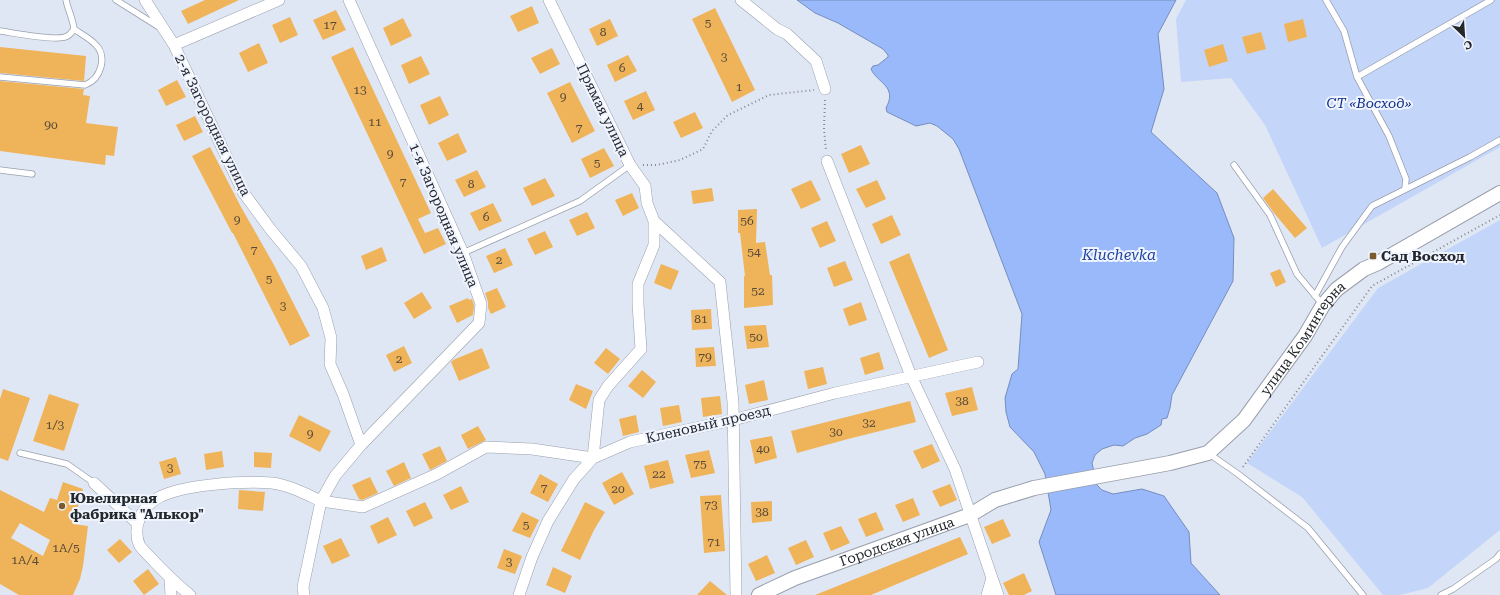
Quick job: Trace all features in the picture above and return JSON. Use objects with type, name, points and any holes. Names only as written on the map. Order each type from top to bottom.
[{"type":"street","name":"2-я Загородная улица","points":[[145,0],[174,45],[243,192],[271,230],[301,266],[323,308],[331,338],[330,364],[343,394],[361,445]]},
{"type":"street","points":[[174,45],[279,0]]},
{"type":"street","name":"1-я Загородная улица","points":[[304,595],[303,587],[321,501],[335,476],[361,445],[479,323],[481,304],[463,253],[349,0]]},
{"type":"street","name":"Прямая улица","points":[[549,0],[630,165],[645,186],[648,203],[654,221]]},
{"type":"street","points":[[742,0],[777,29],[787,34],[816,61],[825,89]]},
{"type":"street","points":[[827,161],[911,376],[955,469],[998,595]]},
{"type":"street","name":"улица Коминтерна","points":[[1111,475],[1170,463],[1208,453],[1244,420],[1305,336],[1319,301],[1364,269],[1378,263],[1500,194]]},
{"type":"street","points":[[654,221],[720,282],[733,420],[736,595]]},
{"type":"street","points":[[190,595],[170,579],[140,546],[137,534],[137,524],[140,515],[146,507],[156,499],[167,494],[228,483],[274,483],[299,491],[321,501],[363,507],[437,474],[486,447],[532,449],[593,458],[599,400],[608,386],[641,349],[638,284],[654,245],[654,221]]},
{"type":"street","name":"Кленовый проезд","points":[[519,595],[532,557],[548,521],[574,479],[593,458],[630,442],[733,420],[836,393],[978,362]]},
{"type":"street","name":"Городская улица","points":[[759,595],[795,578],[970,515],[996,500],[1034,488],[1111,475]]},
{"type":"street","points":[[94,483],[137,524]]},
{"type":"street","points":[[987,595],[992,578]]},
{"type":"street","points":[[170,579],[171,595]]},
{"type":"lane","points":[[0,32],[63,38],[70,35],[74,29],[66,0]]},
{"type":"lane","points":[[116,0],[163,29]]},
{"type":"lane","points":[[1326,0],[1344,31],[1357,78],[1389,136],[1406,179],[1405,189]]},
{"type":"lane","points":[[1357,78],[1491,0]]},
{"type":"lane","points":[[0,77],[85,86],[91,83],[96,79],[100,71],[102,62],[101,52],[96,44],[74,29]]},
{"type":"lane","points":[[1234,165],[1270,215],[1297,274],[1319,301],[1342,247],[1372,206],[1500,140]]},
{"type":"lane","points":[[463,253],[580,201],[630,165]]},
{"type":"lane","points":[[0,170],[32,174]]},
{"type":"lane","points":[[20,453],[67,464],[94,483]]},
{"type":"lane","points":[[1208,453],[1308,528],[1364,595]]},
{"type":"lane","points":[[1441,595],[1453,589],[1496,559],[1500,554]]},
{"type":"path","points":[[630,165],[657,165],[680,160],[697,152],[702,149],[712,131],[728,115],[769,95],[825,89],[824,129],[827,161]]},
{"type":"path","points":[[1238,474],[1372,286],[1500,215]]},
{"type":"green space","name":"СТ «Восход»","points":[[1186,0],[1500,0],[1500,147],[1322,248],[1265,125],[1231,78],[1181,82],[1176,19]]},
{"type":"green space","points":[[1500,220],[1500,530],[1428,588],[1400,595],[1383,595],[1302,497],[1247,463],[1378,288]]},
{"type":"water","name":"Kluchevka","points":[[797,0],[1176,0],[1158,34],[1164,89],[1151,132],[1217,193],[1234,238],[1233,281],[1172,395],[1167,418],[1162,419],[1161,425],[1147,434],[1135,438],[1123,446],[1114,445],[1102,449],[1095,455],[1092,463],[1097,485],[1102,490],[1113,494],[1142,489],[1164,496],[1189,532],[1191,563],[1220,595],[1056,595],[1039,542],[1051,510],[1045,474],[1034,452],[1010,427],[1006,412],[1005,398],[1012,374],[1018,369],[1022,314],[959,149],[953,139],[937,126],[930,123],[916,126],[887,112],[886,108],[890,95],[888,90],[871,69],[873,66],[878,65],[888,57],[883,49],[838,23],[815,13]]},
{"type":"building","points":[[205,0],[239,0],[188,24],[181,11]]},
{"type":"building","points":[[532,6],[539,23],[518,32],[510,16]]},
{"type":"building","points":[[715,8],[755,90],[732,102],[692,19]]},
{"type":"building","points":[[336,10],[346,30],[323,40],[313,20]]},
{"type":"building","points":[[290,17],[298,35],[280,43],[272,25]]},
{"type":"building","points":[[403,18],[412,36],[391,46],[383,28]]},
{"type":"building","points":[[610,19],[618,36],[597,46],[589,29]]},
{"type":"building","points":[[1303,19],[1307,37],[1288,42],[1284,24]]},
{"type":"building","points":[[1261,32],[1266,49],[1247,54],[1242,37]]},
{"type":"building","points":[[259,43],[268,63],[248,72],[239,53]]},
{"type":"building","points":[[1223,44],[1228,61],[1209,67],[1204,50]]},
{"type":"building","points":[[0,47],[86,56],[84,81],[0,73]]},
{"type":"building","points":[[353,47],[431,213],[418,219],[425,233],[438,228],[446,244],[424,254],[331,57]]},
{"type":"building","points":[[552,48],[560,64],[540,74],[531,58]]},
{"type":"building","points":[[628,55],[637,71],[615,82],[607,65]]},
{"type":"building","points":[[421,56],[430,74],[409,84],[401,65]]},
{"type":"building","points":[[177,80],[186,97],[166,106],[158,90]]},
{"type":"building","points":[[0,81],[84,89],[83,95],[90,96],[86,123],[118,127],[114,156],[106,155],[105,165],[0,151]]},
{"type":"building","points":[[570,82],[595,131],[572,143],[547,93]]},
{"type":"building","points":[[646,91],[655,110],[633,120],[624,101]]},
{"type":"building","points":[[440,96],[449,115],[429,125],[420,105]]},
{"type":"building","points":[[695,112],[703,128],[681,138],[673,122]]},
{"type":"building","points":[[195,116],[203,132],[184,141],[176,125]]},
{"type":"building","points":[[458,133],[467,152],[447,161],[438,143]]},
{"type":"building","points":[[861,145],[870,164],[849,173],[841,154]]},
{"type":"building","points":[[210,147],[241,207],[274,265],[310,336],[290,346],[192,156]]},
{"type":"building","points":[[604,148],[614,166],[590,178],[581,159]]},
{"type":"building","points":[[477,170],[486,187],[464,197],[455,180]]},
{"type":"building","points":[[545,178],[555,196],[532,206],[523,188]]},
{"type":"building","points":[[811,180],[821,200],[801,209],[791,189]]},
{"type":"building","points":[[877,180],[886,199],[866,208],[856,189]]},
{"type":"building","points":[[712,188],[714,201],[693,204],[691,191]]},
{"type":"building","points":[[1273,189],[1307,228],[1295,238],[1263,198]]},
{"type":"building","points":[[632,193],[639,208],[623,216],[615,200]]},
{"type":"building","points":[[493,203],[502,221],[479,231],[470,213]]},
{"type":"building","points":[[757,209],[756,243],[765,242],[770,275],[772,275],[773,305],[744,308],[745,276],[740,233],[738,233],[738,210]]},
{"type":"building","points":[[587,212],[595,228],[577,236],[569,220]]},
{"type":"building","points":[[892,215],[901,235],[881,244],[872,224]]},
{"type":"building","points":[[827,221],[836,241],[820,248],[811,228]]},
{"type":"building","points":[[545,231],[553,247],[535,255],[527,239]]},
{"type":"building","points":[[382,247],[387,261],[366,270],[361,256]]},
{"type":"building","points":[[505,248],[513,265],[494,273],[486,256]]},
{"type":"building","points":[[909,253],[948,350],[929,358],[889,262]]},
{"type":"building","points":[[845,261],[853,280],[834,287],[827,268]]},
{"type":"building","points":[[661,264],[679,271],[671,290],[654,283]]},
{"type":"building","points":[[1280,269],[1286,282],[1276,287],[1270,273]]},
{"type":"building","points":[[497,288],[506,307],[491,314],[488,308],[485,293]]},
{"type":"building","points":[[422,292],[432,308],[414,319],[404,303]]},
{"type":"building","points":[[468,298],[469,300],[472,299],[474,305],[473,315],[457,323],[449,306]]},
{"type":"building","points":[[861,302],[867,320],[849,326],[843,309]]},
{"type":"building","points":[[711,309],[712,329],[692,330],[691,310]]},
{"type":"building","points":[[766,325],[769,347],[747,349],[744,326]]},
{"type":"building","points":[[404,346],[412,363],[394,372],[386,355]]},
{"type":"building","points":[[714,347],[716,366],[696,367],[695,348]]},
{"type":"building","points":[[482,348],[490,368],[459,381],[451,362]]},
{"type":"building","points":[[606,348],[620,359],[608,374],[594,363]]},
{"type":"building","points":[[879,352],[884,369],[865,375],[860,358]]},
{"type":"building","points":[[823,367],[827,384],[808,389],[804,371]]},
{"type":"building","points":[[642,370],[656,382],[643,398],[628,386]]},
{"type":"building","points":[[764,380],[768,400],[749,404],[745,385]]},
{"type":"building","points":[[576,384],[593,391],[586,409],[569,400]]},
{"type":"building","points":[[972,387],[978,410],[952,416],[945,393]]},
{"type":"building","points":[[3,389],[30,398],[8,461],[0,458],[0,399]]},
{"type":"building","points":[[49,394],[79,404],[64,451],[33,441]]},
{"type":"building","points":[[720,396],[722,414],[703,417],[701,398]]},
{"type":"building","points":[[910,401],[916,422],[797,453],[791,431]]},
{"type":"building","points":[[679,405],[682,422],[663,426],[660,408]]},
{"type":"building","points":[[299,415],[331,431],[320,452],[289,436]]},
{"type":"building","points":[[636,415],[639,432],[623,436],[619,419]]},
{"type":"building","points":[[478,426],[486,440],[468,449],[461,435]]},
{"type":"building","points":[[772,436],[777,458],[755,464],[750,440]]},
{"type":"building","points":[[932,444],[940,461],[922,469],[913,451]]},
{"type":"building","points":[[440,446],[447,461],[430,470],[422,454]]},
{"type":"building","points":[[709,450],[715,473],[691,478],[685,455]]},
{"type":"building","points":[[222,451],[224,467],[206,470],[204,454]]},
{"type":"building","points":[[254,452],[272,453],[271,468],[254,467]]},
{"type":"building","points":[[176,457],[181,474],[164,479],[159,462]]},
{"type":"building","points":[[668,460],[674,483],[650,489],[644,466]]},
{"type":"building","points":[[404,462],[411,478],[394,486],[386,471]]},
{"type":"building","points":[[622,472],[634,494],[614,505],[602,483]]},
{"type":"building","points":[[540,474],[558,484],[548,502],[530,493]]},
{"type":"building","points":[[370,477],[378,493],[362,500],[359,499],[352,485]]},
{"type":"building","points":[[63,482],[83,489],[73,524],[88,526],[80,579],[73,595],[19,595],[0,584],[0,490],[44,512],[50,498],[57,500]],"holes":[[[20,523],[50,540],[43,556],[11,538]]]},
{"type":"building","points":[[950,484],[957,500],[940,507],[932,491]]},
{"type":"building","points":[[461,486],[469,502],[451,510],[443,495]]},
{"type":"building","points":[[239,490],[265,492],[263,511],[238,509]]},
{"type":"building","points":[[721,495],[725,551],[704,553],[700,496]]},
{"type":"building","points":[[913,498],[920,515],[903,522],[895,505]]},
{"type":"building","points":[[772,501],[772,521],[752,523],[751,502]]},
{"type":"building","points":[[425,502],[433,518],[414,527],[406,511]]},
{"type":"building","points":[[585,502],[605,512],[594,530],[580,560],[561,551]]},
{"type":"building","points":[[522,512],[539,520],[530,538],[512,531]]},
{"type":"building","points":[[876,512],[884,530],[866,537],[858,519]]},
{"type":"building","points":[[388,517],[397,535],[378,544],[370,526]]},
{"type":"building","points":[[1003,519],[1011,536],[992,544],[984,527]]},
{"type":"building","points":[[841,526],[850,543],[831,551],[823,533]]},
{"type":"building","points":[[960,537],[968,554],[871,595],[815,595]]},
{"type":"building","points":[[341,538],[350,556],[332,564],[323,546]]},
{"type":"building","points":[[120,539],[132,552],[119,563],[107,550]]},
{"type":"building","points":[[806,540],[814,557],[796,565],[788,548]]},
{"type":"building","points":[[504,549],[522,556],[515,574],[497,568]]},
{"type":"building","points":[[767,555],[775,573],[756,581],[748,564]]},
{"type":"building","points":[[553,567],[572,576],[565,593],[546,585]]},
{"type":"building","points":[[148,569],[159,584],[144,595],[133,581]]},
{"type":"building","points":[[1024,573],[1032,591],[1024,595],[1009,595],[1003,583]]},
{"type":"building","points":[[710,581],[727,595],[697,595]]},
{"type":"place","name":"Сад Восход","points":[[1373,256]]},
{"type":"place","name":"Ювелирная фабрика \"Алькор\"","points":[[62,506]]}]
